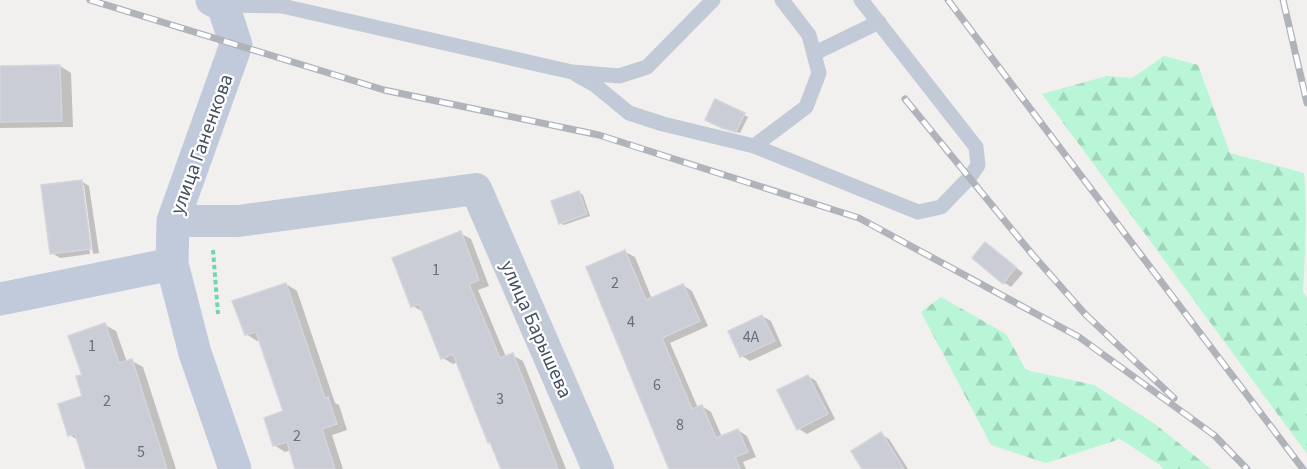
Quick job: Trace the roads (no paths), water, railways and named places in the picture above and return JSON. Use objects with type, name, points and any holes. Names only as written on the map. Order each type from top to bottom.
[{"type":"street","name":"улица Ганенкова","points":[[217,3],[236,45],[173,221],[172,264],[195,353],[235,469]]},
{"type":"street","name":"улица Барышева","points":[[173,221],[238,221],[476,189],[598,469]]},
{"type":"street","points":[[0,299],[172,264]]},
{"type":"lane","points":[[217,3],[282,6],[572,72],[619,76],[647,67],[713,0]]},
{"type":"lane","points":[[754,146],[806,107],[819,73],[809,35],[782,0]]},
{"type":"lane","points":[[572,72],[595,85],[629,113],[663,124],[754,146],[918,212],[941,207],[970,177],[978,165],[976,147],[861,0]]},
{"type":"lane","points":[[815,52],[879,22]]},
{"type":"railway","points":[[90,0],[384,90],[599,135],[859,218],[1079,337],[1214,435],[1247,469]]},
{"type":"railway","points":[[948,0],[1303,469]]},
{"type":"railway","points":[[1283,0],[1307,103]]},
{"type":"railway","points":[[905,99],[1032,254],[1085,314],[1174,398]]}]
